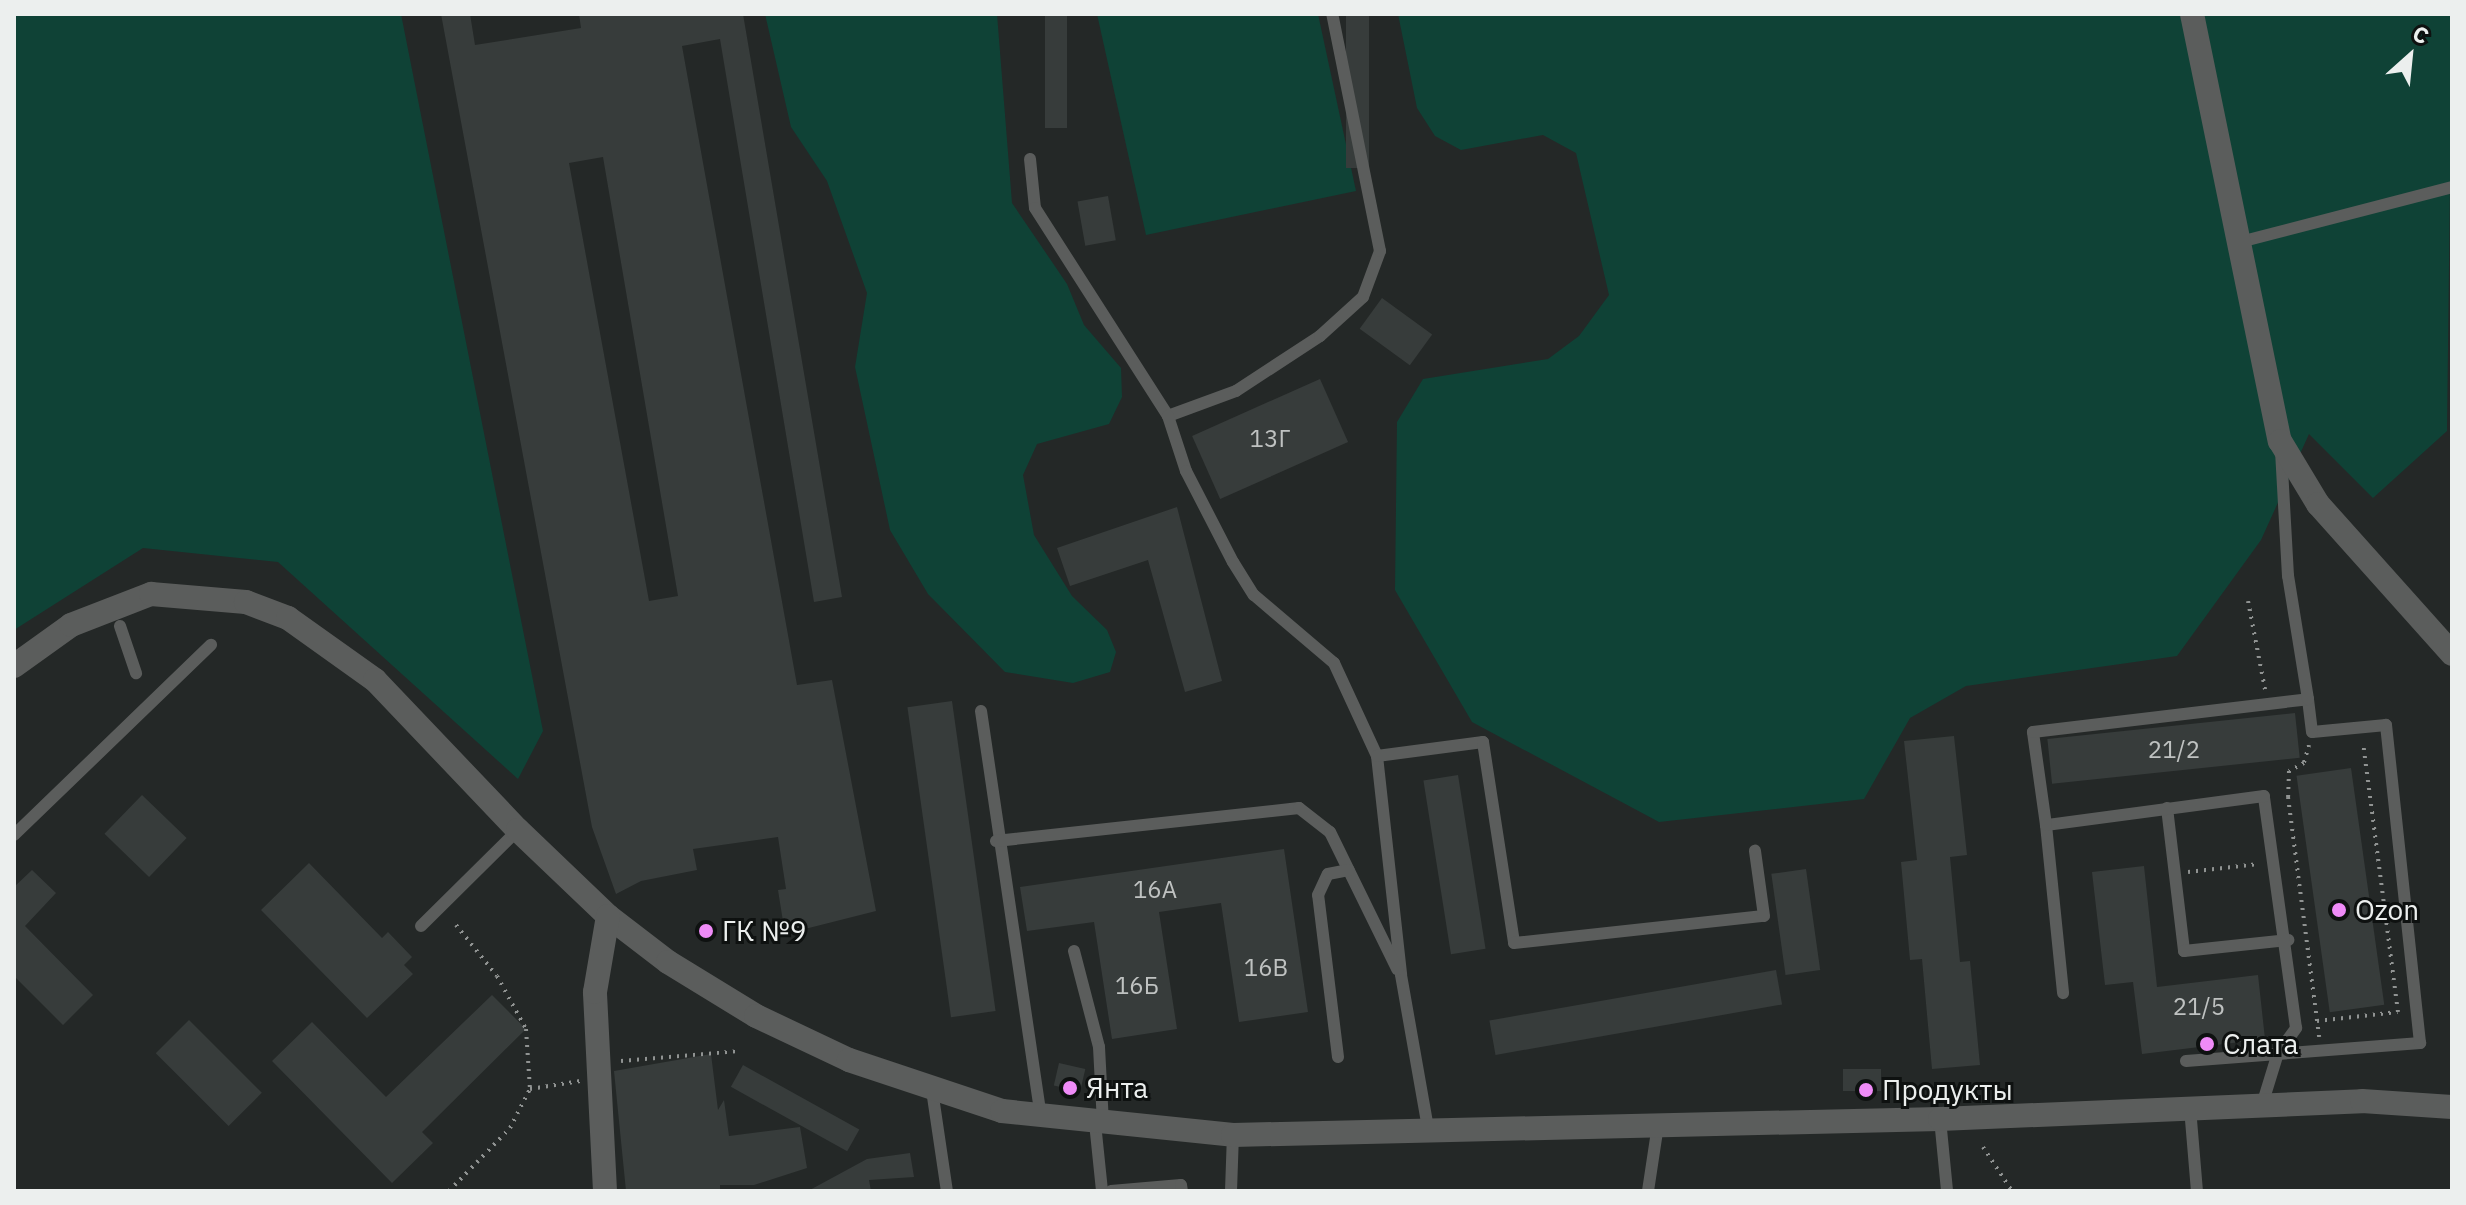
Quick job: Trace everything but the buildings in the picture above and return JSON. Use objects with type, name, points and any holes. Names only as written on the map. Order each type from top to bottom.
[{"type":"street","points":[[2192,14],[2218,161],[2240,242],[2280,441],[2318,504],[2452,654]]},
{"type":"street","points":[[14,666],[71,625],[151,594],[246,602],[288,618],[375,680],[518,830],[608,916],[668,962],[756,1016],[932,1090],[1041,1117],[1233,1135],[1429,1134],[1940,1119],[2362,1101],[2452,1107]]},
{"type":"street","points":[[605,1191],[593,1071],[595,992],[608,916]]},
{"type":"lane","points":[[1168,416],[1236,391],[1320,336],[1363,297],[1380,251],[1332,14]]},
{"type":"lane","points":[[1030,159],[1035,208],[1168,416],[1186,471],[1233,562],[1254,595],[1334,663],[1377,756],[1401,975],[1429,1134]]},
{"type":"lane","points":[[2240,242],[2452,187]]},
{"type":"lane","points":[[2186,1061],[2420,1043],[2386,725],[2312,732],[2288,576],[2280,441]]},
{"type":"lane","points":[[120,626],[136,673]]},
{"type":"lane","points":[[14,835],[211,645]]},
{"type":"lane","points":[[2063,993],[2033,732],[2308,699]]},
{"type":"lane","points":[[981,711],[996,841],[1041,1117]]},
{"type":"lane","points":[[1377,756],[1483,742],[1514,943],[1764,916],[1755,851]]},
{"type":"lane","points":[[2046,825],[2264,796],[2288,940],[2296,1028],[2278,1053],[2262,1105]]},
{"type":"lane","points":[[996,841],[1299,808],[1330,832],[1401,975]]},
{"type":"lane","points":[[2167,808],[2184,951],[2288,940]]},
{"type":"lane","points":[[421,926],[518,830]]},
{"type":"lane","points":[[1338,1057],[1318,895],[1328,874],[1349,870]]},
{"type":"lane","points":[[1074,951],[1099,1047],[1102,1191]]},
{"type":"lane","points":[[932,1090],[947,1191]]},
{"type":"lane","points":[[2190,1108],[2197,1191]]},
{"type":"lane","points":[[1940,1119],[1947,1191]]},
{"type":"lane","points":[[1648,1191],[1658,1125]]},
{"type":"lane","points":[[1231,1191],[1233,1135]]},
{"type":"lane","points":[[1111,1191],[1181,1185],[1182,1191]]},
{"type":"path","points":[[2248,601],[2268,704]]},
{"type":"path","points":[[2317,1021],[2398,1012],[2361,727]]},
{"type":"path","points":[[2312,732],[2304,763],[2289,771],[2321,1051]]},
{"type":"path","points":[[2175,873],[2297,859]]},
{"type":"path","points":[[449,1191],[510,1128],[530,1089],[526,1029],[497,976],[456,925]]},
{"type":"path","points":[[530,1089],[593,1071],[739,1051]]},
{"type":"path","points":[[1983,1147],[2012,1191]]},
{"type":"green space","points":[[14,14],[401,14],[543,731],[518,779],[278,562],[143,548],[14,630]]},
{"type":"green space","points":[[765,14],[997,14],[1012,203],[1067,284],[1084,325],[1121,368],[1122,397],[1109,424],[1037,444],[1023,475],[1034,535],[1072,596],[1107,630],[1116,652],[1110,672],[1073,683],[1005,672],[928,594],[890,530],[855,367],[867,293],[827,181],[791,127]]},
{"type":"green space","points":[[1097,14],[1318,14],[1356,191],[1146,235]]},
{"type":"green space","points":[[1398,14],[2452,14],[2447,431],[2373,498],[2309,434],[2261,540],[2177,656],[1966,686],[1910,718],[1864,799],[1659,822],[1472,722],[1395,590],[1397,422],[1423,379],[1548,359],[1579,336],[1609,295],[1576,153],[1543,135],[1461,150],[1435,136],[1417,108]]},
{"type":"place","name":"Ozon","points":[[2339,910]]},
{"type":"place","name":"ГК №9","points":[[706,931]]},
{"type":"place","name":"Слата","points":[[2207,1044]]},
{"type":"place","name":"Янта","points":[[1070,1088]]},
{"type":"place","name":"Продукты","points":[[1866,1090]]}]
